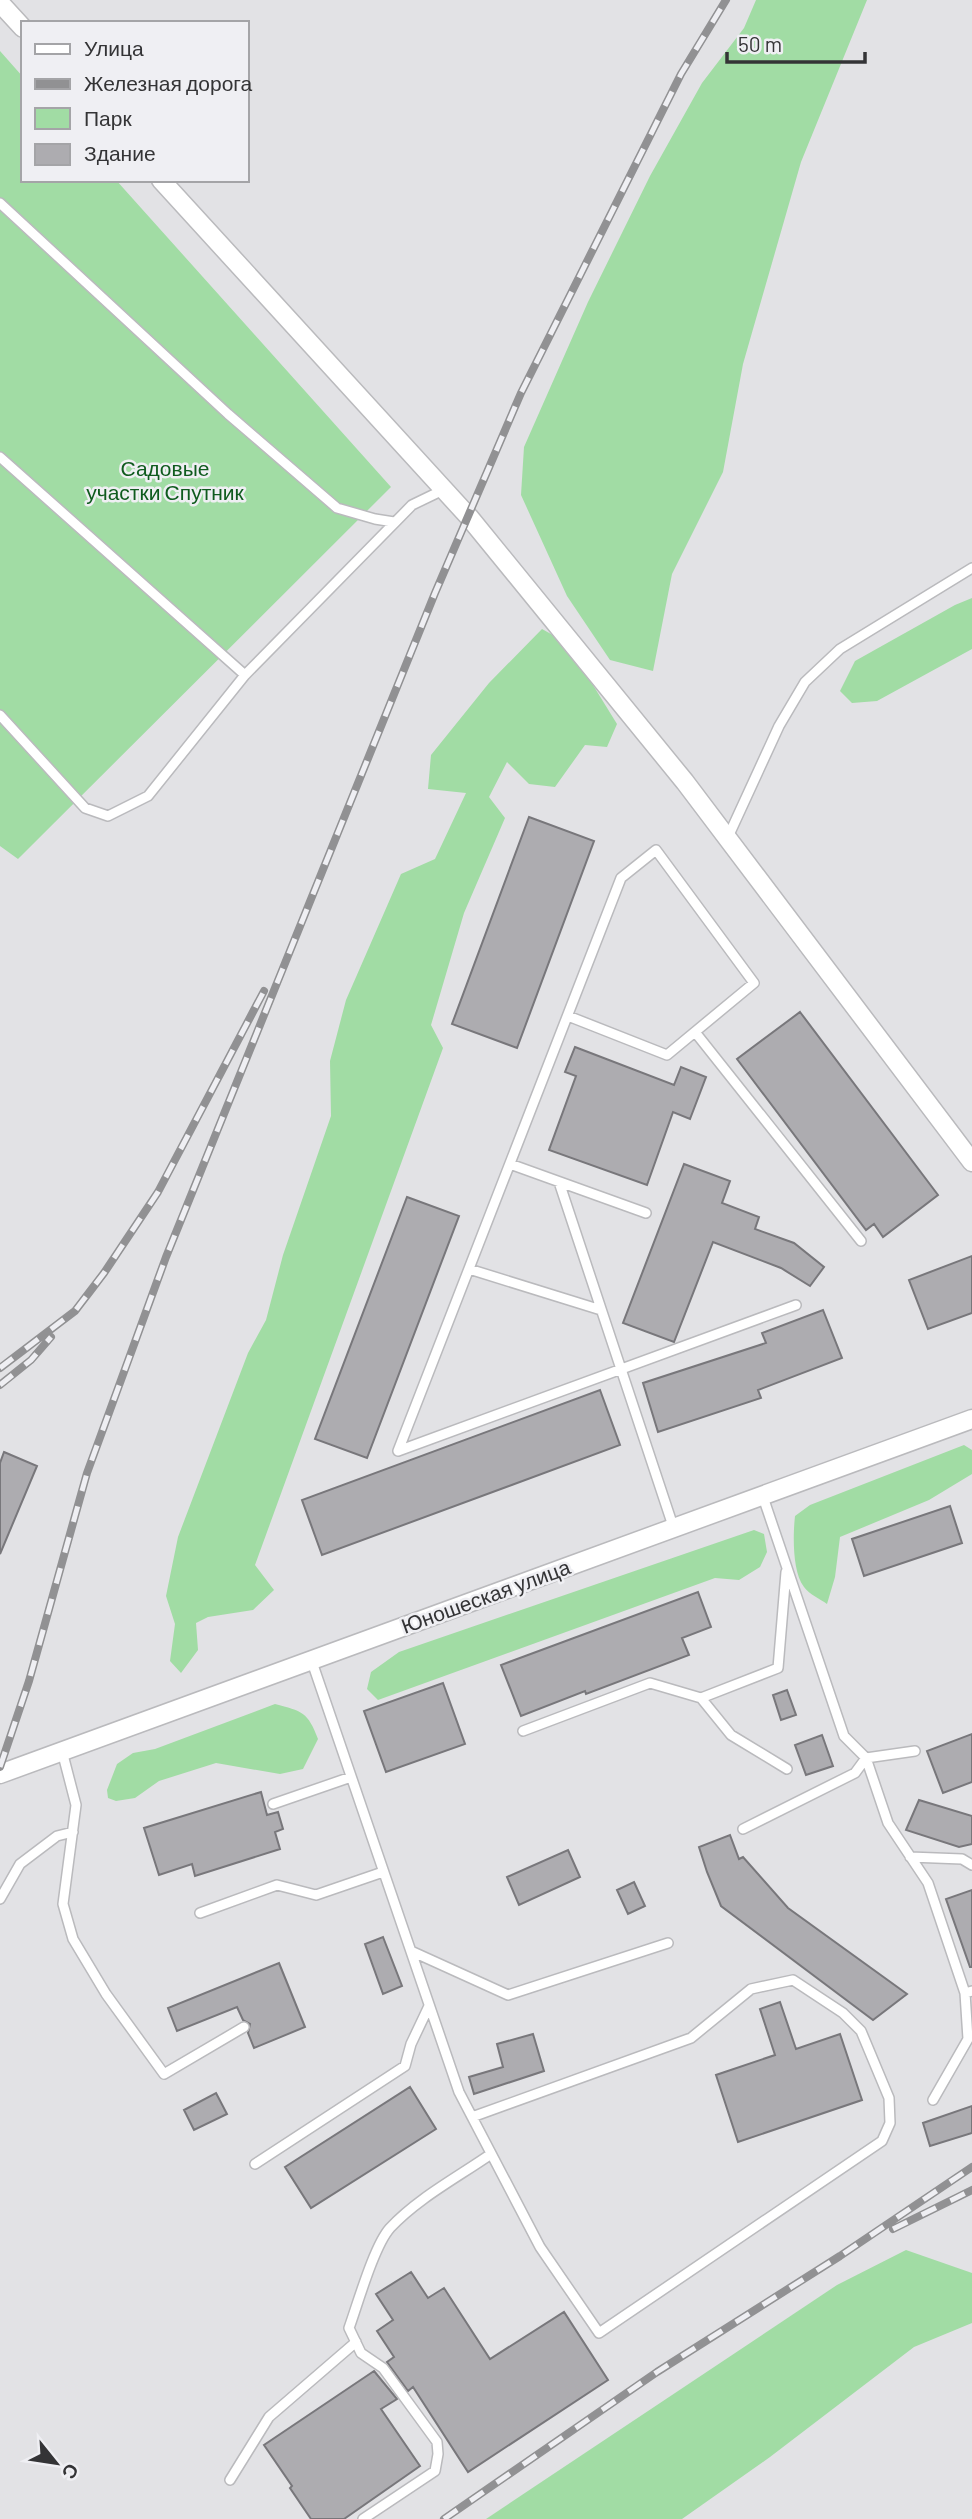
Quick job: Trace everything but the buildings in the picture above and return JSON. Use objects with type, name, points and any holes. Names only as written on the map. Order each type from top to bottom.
[{"type":"street","points":[[0,3],[21,26]]},
{"type":"street","points":[[163,182],[469,517],[685,782],[972,1162]]},
{"type":"street","name":"Юношеская улица","points":[[0,1774],[972,1419]]},
{"type":"lane","points":[[0,203],[228,414],[337,508],[394,522]]},
{"type":"lane","points":[[0,457],[245,675]]},
{"type":"lane","points":[[0,715],[85,808],[108,816],[148,796],[245,675],[412,505],[443,490]]},
{"type":"lane","points":[[727,838],[779,726],[805,682],[840,649],[972,568]]},
{"type":"lane","points":[[568,1016],[667,1055],[754,984],[656,850],[621,878],[398,1451],[796,1305]]},
{"type":"lane","points":[[695,1032],[862,1241]]},
{"type":"lane","points":[[510,1164],[646,1213]]},
{"type":"lane","points":[[559,1182],[674,1529]]},
{"type":"lane","points":[[469,1269],[601,1310]]},
{"type":"lane","points":[[763,1497],[844,1736],[866,1758],[888,1823],[928,1883],[968,1992],[968,2039],[933,2100]]},
{"type":"lane","points":[[701,1698],[778,1668],[787,1567]]},
{"type":"lane","points":[[311,1659],[459,2092],[472,2118],[540,2247],[599,2333],[882,2141],[890,2123],[889,2098],[861,2031],[844,2013],[793,1980],[751,1989],[691,2038],[472,2118]]},
{"type":"lane","points":[[523,1731],[650,1683],[701,1698],[731,1735],[788,1769]]},
{"type":"lane","points":[[62,1751],[76,1805],[63,1904],[73,1939],[106,1994],[164,2074],[244,2027]]},
{"type":"lane","points":[[743,1829],[855,1773],[866,1758],[915,1751]]},
{"type":"lane","points":[[273,1804],[351,1777]]},
{"type":"lane","points":[[0,1899],[20,1864],[57,1836],[73,1832]]},
{"type":"lane","points":[[910,1857],[962,1859],[972,1865]]},
{"type":"lane","points":[[200,1913],[277,1885],[316,1895],[383,1872]]},
{"type":"lane","points":[[411,1951],[508,1994],[668,1943]]},
{"type":"lane","points":[[255,2164],[405,2066],[411,2044],[429,2006]]},
{"type":"lane","points":[[363,2519],[435,2471],[438,2454],[437,2442],[383,2368],[361,2353],[349,2328],[369,2271],[389,2229],[420,2203],[491,2154]]},
{"type":"lane","points":[[230,2480],[269,2417],[356,2342]]},
{"type":"green space","points":[[756,0],[867,0],[801,162],[743,364],[723,472],[672,574],[653,671],[610,660],[567,596],[521,495],[524,447],[588,302],[650,176],[702,83],[744,28]]},
{"type":"green space","name":"Садовые участки Спутник","points":[[0,51],[21,75],[21,182],[118,182],[391,487],[18,859],[0,846]]},
{"type":"green space","points":[[972,598],[972,649],[877,701],[852,703],[840,691],[855,661]]},
{"type":"green space","points":[[542,629],[567,643],[617,724],[607,747],[585,745],[555,787],[529,784],[507,762],[489,797],[505,818],[464,913],[431,1025],[443,1048],[255,1565],[274,1590],[253,1610],[208,1617],[196,1623],[198,1650],[181,1673],[170,1661],[175,1624],[166,1596],[178,1537],[248,1353],[266,1320],[283,1255],[331,1116],[330,1061],[346,1000],[401,874],[435,859],[466,793],[428,789],[431,755],[489,683]]},
{"type":"green space","points":[[964,1445],[972,1450],[972,1474],[929,1500],[840,1537],[835,1577],[827,1604],[806,1590],[795,1563],[795,1516],[810,1505]]},
{"type":"green space","points":[[754,1530],[764,1534],[767,1552],[760,1567],[739,1580],[715,1578],[378,1700],[367,1689],[371,1672],[399,1652]]},
{"type":"green space","points":[[275,1704],[303,1714],[318,1739],[303,1769],[280,1774],[216,1763],[159,1781],[135,1798],[116,1801],[108,1798],[107,1790],[117,1764],[133,1753],[155,1749]]},
{"type":"green space","points":[[906,2250],[972,2273],[972,2323],[914,2347],[770,2457],[682,2519],[486,2519],[837,2285]]},
{"type":"railway","points":[[0,1767],[29,1681],[87,1473],[166,1257],[435,593],[521,393],[681,74],[726,0]]},
{"type":"railway","points":[[0,1368],[75,1311],[104,1273],[158,1192],[264,991]]},
{"type":"railway","points":[[0,1385],[31,1360],[51,1337]]},
{"type":"railway","points":[[444,2519],[657,2372],[840,2256],[972,2167]]},
{"type":"railway","points":[[893,2229],[972,2190]]}]
